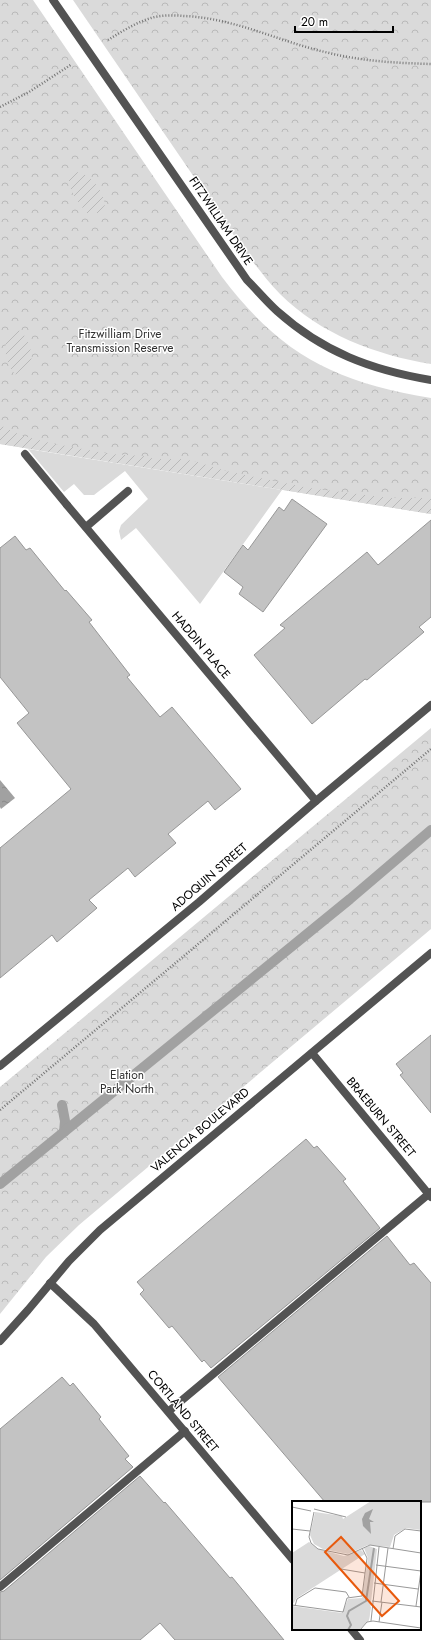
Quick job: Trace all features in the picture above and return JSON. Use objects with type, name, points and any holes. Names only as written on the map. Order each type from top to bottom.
[{"type":"street","name":"FITZWILLIAM DRIVE","points":[[54,0],[247,280],[277,311],[307,335],[344,356],[375,368],[431,380]]},
{"type":"street","name":"HADDIN PLACE","points":[[25,454],[316,801]]},
{"type":"street","points":[[86,527],[128,491]]},
{"type":"street","name":"ADOQUIN STREET","points":[[0,1066],[199,902],[316,801],[431,705]]},
{"type":"street","name":"VALENCIA BOULEVARD","points":[[0,1341],[69,1261],[100,1230],[431,953]]},
{"type":"street","name":"BRAEBURN STREET","points":[[312,1053],[430,1194]]},
{"type":"street","points":[[169,1411],[430,1194]]},
{"type":"street","name":"CORTLAND STREET","points":[[50,1283],[94,1324],[169,1411],[292,1559]]},
{"type":"street","points":[[0,1586],[185,1431]]},
{"type":"street","points":[[352,1630],[360,1640]]},
{"type":"path","points":[[0,107],[29,92],[128,28],[152,18],[172,15],[198,16],[230,23],[294,44],[352,58],[394,63],[431,64]]},
{"type":"path","points":[[0,1110],[431,749]]},
{"type":"green space","name":"Fitzwilliam Drive Transmission Reserve","points":[[0,0],[33,0],[222,277],[244,304],[266,327],[313,361],[338,373],[366,383],[431,398],[431,514],[0,444]]},
{"type":"green space","points":[[73,0],[431,0],[431,364],[390,355],[350,341],[313,321],[280,294],[248,256]]},
{"type":"green space","points":[[74,172],[90,178],[99,188],[105,205],[99,213],[87,213],[72,192],[69,181],[70,176]]},
{"type":"green space","points":[[14,328],[25,336],[31,351],[30,367],[26,373],[20,377],[10,368],[6,353],[7,338]]},
{"type":"green space","points":[[0,425],[20,435],[50,443],[110,454],[143,456],[155,459],[180,459],[194,461],[226,471],[309,488],[390,498],[431,498],[431,514],[0,444]]},
{"type":"green space","points":[[28,449],[282,490],[200,604],[136,528],[121,540],[119,531],[121,525],[148,499],[125,471],[94,495],[84,495],[74,484],[64,492]]},
{"type":"green space","name":"Elation Park North","points":[[431,728],[431,929],[79,1225],[46,1257],[0,1314],[0,1087]]},
{"type":"water","points":[[0,780],[15,798],[1,809],[0,807]]},
{"type":"building","points":[[292,499],[327,524],[263,612],[239,594],[243,587],[224,572],[243,545],[248,550],[279,507],[284,511]]},
{"type":"building","points":[[431,520],[431,617],[419,627],[424,632],[312,724],[254,655],[285,628],[280,625],[367,552],[378,565]]},
{"type":"building","points":[[15,536],[26,550],[30,548],[65,591],[66,590],[92,620],[89,622],[130,675],[127,677],[160,717],[172,707],[241,789],[215,810],[208,801],[168,834],[176,843],[135,877],[128,868],[89,900],[97,908],[57,942],[52,935],[0,978],[0,848],[71,789],[17,723],[29,713],[0,677],[0,548]]},
{"type":"building","points":[[431,1035],[431,1113],[400,1075],[403,1073],[396,1064]]},
{"type":"building","points":[[306,1139],[314,1148],[317,1146],[346,1179],[343,1181],[380,1228],[211,1368],[204,1360],[202,1362],[172,1326],[169,1328],[140,1294],[144,1290],[137,1282]]},
{"type":"building","points":[[387,1236],[410,1265],[414,1263],[431,1283],[431,1502],[324,1501],[218,1377]]},
{"type":"building","points":[[62,1377],[70,1386],[73,1383],[101,1417],[99,1419],[129,1456],[125,1459],[133,1467],[0,1580],[0,1429]]},
{"type":"building","points":[[140,1476],[164,1503],[165,1502],[230,1578],[232,1577],[284,1640],[175,1640],[160,1623],[140,1640],[0,1640],[0,1592],[4,1591]]},
{"type":"waterway","points":[[0,1184],[350,899],[431,830]]},
{"type":"waterway","points":[[62,1105],[65,1121],[64,1132]]}]
